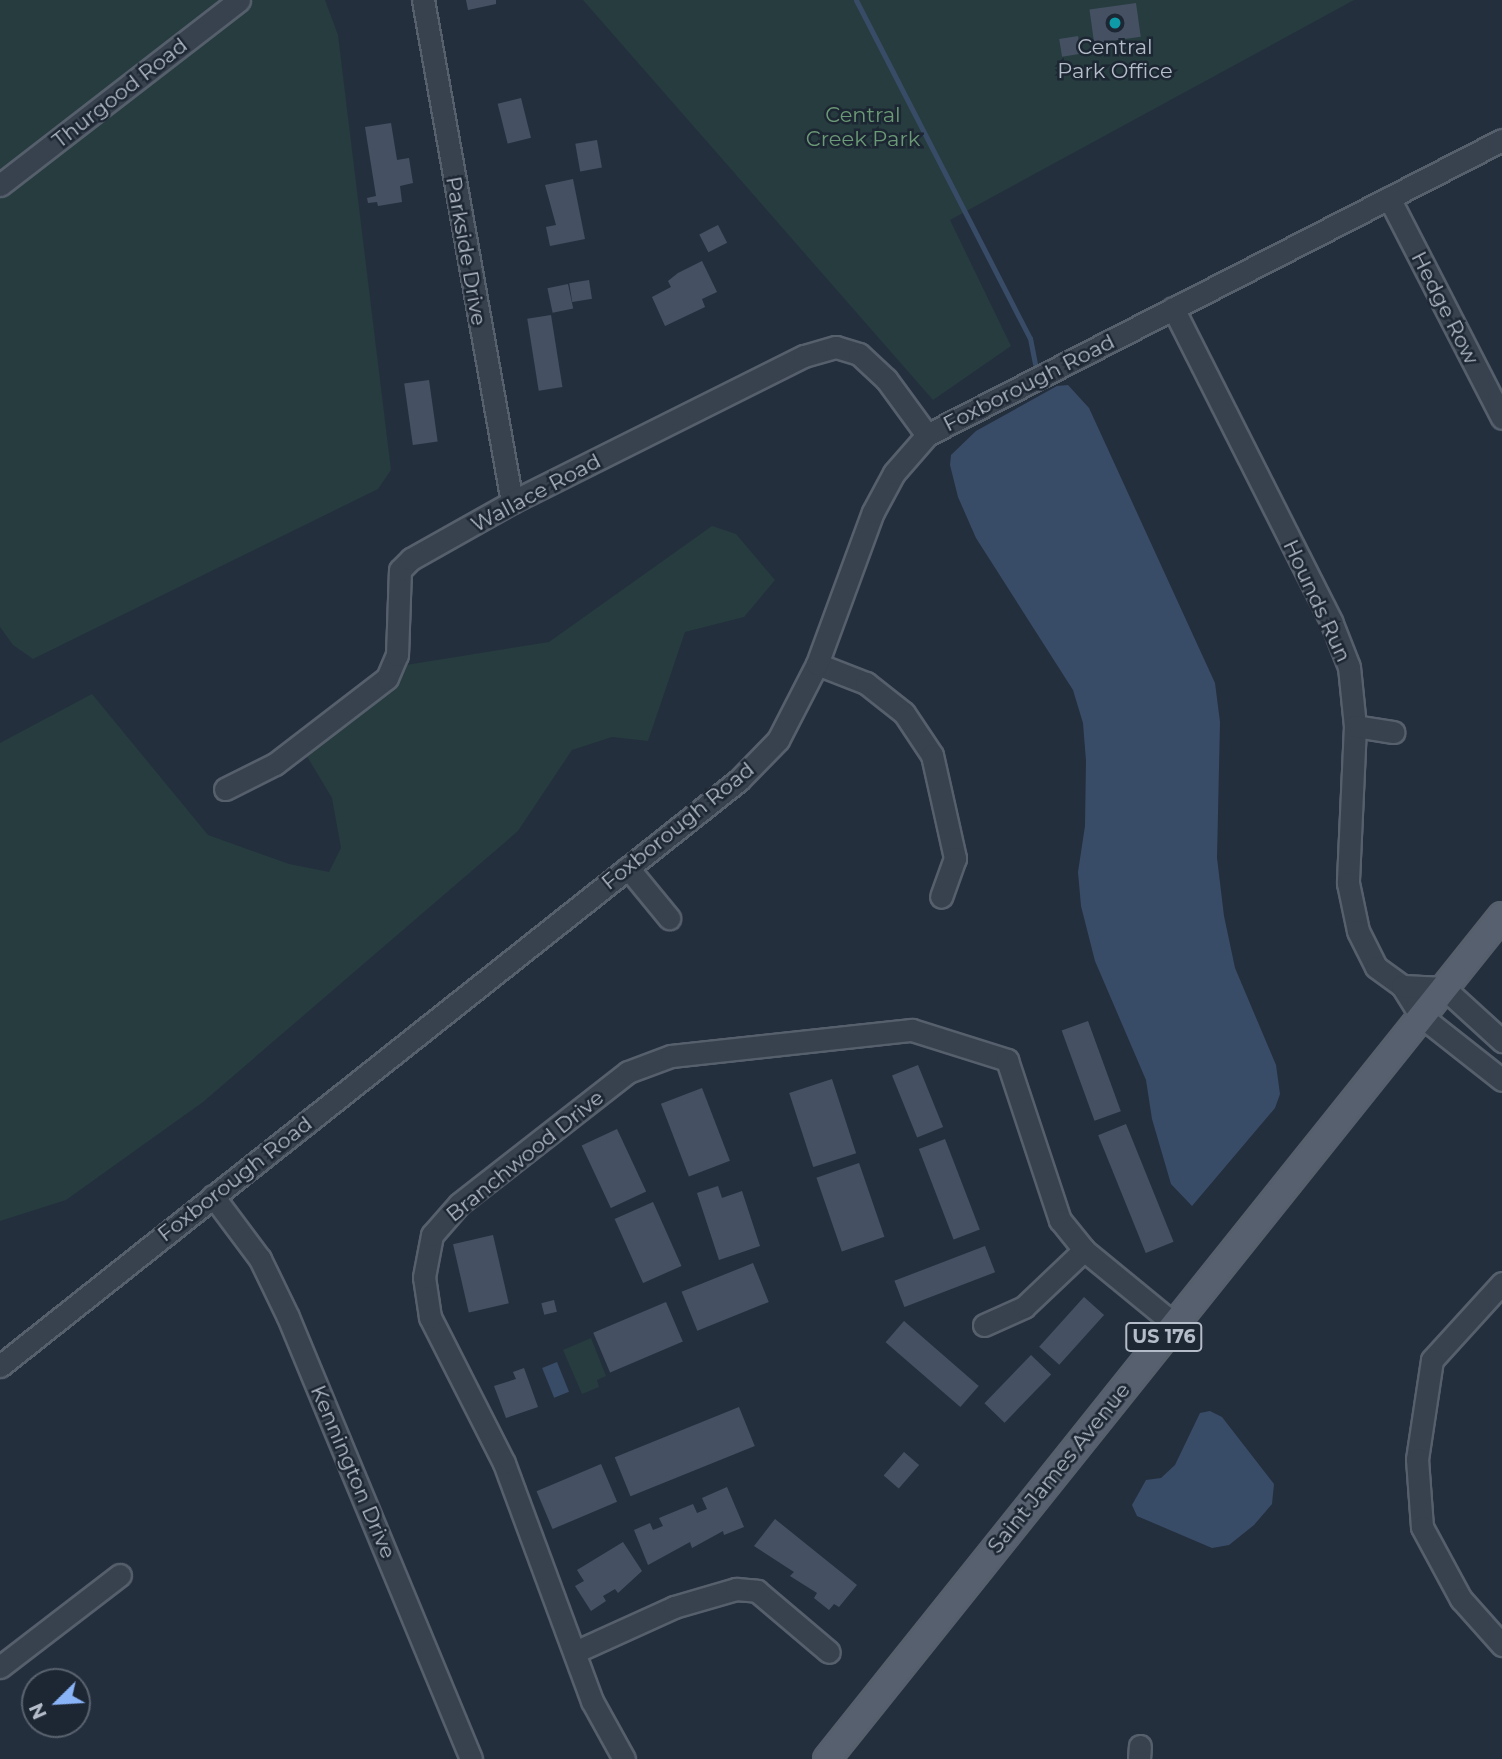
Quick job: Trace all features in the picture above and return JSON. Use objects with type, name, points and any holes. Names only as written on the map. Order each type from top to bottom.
[{"type":"main road","name":"Saint James Avenue","points":[[827,1759],[1502,916]]},
{"type":"street","name":"Thurgood Road","points":[[0,185],[239,0]]},
{"type":"street","name":"Parkside Drive","points":[[423,0],[512,502]]},
{"type":"street","name":"Foxborough Road","points":[[0,1366],[739,780],[778,740],[817,664],[873,512],[894,473],[927,435],[1502,140]]},
{"type":"street","name":"Hedge Row","points":[[1389,198],[1502,418]]},
{"type":"street","name":"Hounds Run","points":[[1173,308],[1331,621],[1349,667],[1355,726],[1348,883],[1358,931],[1376,967],[1402,986],[1421,1016],[1502,1080]]},
{"type":"street","name":"Wallace Road","points":[[225,789],[275,765],[387,678],[397,655],[400,570],[411,558],[512,502],[795,361],[836,347],[859,354],[886,379],[927,435]]},
{"type":"street","points":[[817,664],[866,683],[904,713],[932,755],[955,859],[941,897]]},
{"type":"street","points":[[1355,726],[1394,732]]},
{"type":"street","points":[[628,868],[669,918]]},
{"type":"street","points":[[1402,986],[1444,988],[1502,1041]]},
{"type":"street","name":"Branchwood Drive","points":[[624,1759],[592,1701],[504,1463],[430,1317],[424,1277],[432,1235],[459,1204],[628,1072],[670,1056],[912,1030],[1007,1060],[1060,1220],[1084,1250]]},
{"type":"street","name":"Kennington Drive","points":[[213,1196],[260,1259],[288,1317],[471,1759]]},
{"type":"street","points":[[985,1325],[1024,1307],[1084,1250],[1174,1324]]},
{"type":"street","points":[[1502,1283],[1432,1360],[1417,1459],[1422,1527],[1461,1599],[1502,1645]]},
{"type":"street","points":[[0,1667],[120,1575]]},
{"type":"street","points":[[575,1652],[674,1607],[736,1589],[757,1591],[829,1652]]},
{"type":"green space","points":[[0,0],[325,0],[338,35],[391,470],[378,489],[33,659],[13,645],[0,627]]},
{"type":"green space","name":"Central Creek Park","points":[[583,0],[1354,0],[950,220],[1011,346],[933,400]]},
{"type":"green space","points":[[712,526],[736,534],[775,580],[744,617],[685,632],[648,741],[612,737],[572,750],[518,831],[203,1102],[66,1200],[0,1221],[0,743],[92,694],[208,835],[289,864],[329,872],[341,848],[332,798],[305,753],[406,665],[549,642]]},
{"type":"green space","points":[[591,1338],[606,1376],[597,1380],[599,1387],[582,1394],[563,1350]]},
{"type":"water","points":[[1068,385],[1089,408],[1215,683],[1220,722],[1217,858],[1224,916],[1235,968],[1276,1065],[1280,1094],[1275,1108],[1192,1206],[1171,1184],[1152,1119],[1146,1080],[1095,961],[1081,906],[1078,872],[1085,826],[1086,761],[1083,723],[1073,690],[976,538],[958,497],[950,465],[951,455],[976,431],[1057,386]]},
{"type":"water","points":[[557,1362],[569,1392],[554,1398],[542,1368]]},
{"type":"water","points":[[1210,1411],[1222,1417],[1274,1484],[1272,1504],[1254,1525],[1229,1545],[1212,1548],[1137,1516],[1132,1505],[1146,1480],[1161,1478],[1175,1465],[1200,1413]]},
{"type":"building","points":[[466,0],[496,0],[496,4],[468,10]]},
{"type":"building","name":"Central Park Office","points":[[1136,3],[1141,37],[1094,43],[1089,10]]},
{"type":"building","points":[[1078,36],[1081,54],[1062,57],[1059,39]]},
{"type":"building","points":[[521,98],[531,138],[508,144],[498,104]]},
{"type":"building","points":[[391,123],[397,160],[409,158],[413,183],[400,186],[402,202],[378,206],[377,202],[368,203],[367,198],[376,196],[365,127]]},
{"type":"building","points":[[597,140],[602,168],[580,171],[575,144]]},
{"type":"building","points":[[573,179],[585,239],[550,246],[546,227],[556,225],[545,185]]},
{"type":"building","points":[[718,225],[727,243],[708,252],[699,235]]},
{"type":"building","points":[[702,261],[717,292],[702,299],[705,307],[665,326],[652,297],[671,287],[668,281],[678,273]]},
{"type":"building","points":[[589,280],[592,299],[572,302],[569,283]]},
{"type":"building","points":[[568,284],[573,308],[553,313],[547,288]]},
{"type":"building","points":[[551,315],[562,387],[539,391],[527,319]]},
{"type":"building","points":[[429,380],[438,441],[413,445],[404,383]]},
{"type":"building","points":[[1088,1021],[1121,1111],[1095,1121],[1062,1031]]},
{"type":"building","points":[[918,1065],[943,1127],[917,1138],[892,1075]]},
{"type":"building","points":[[832,1079],[856,1153],[813,1167],[789,1093]]},
{"type":"building","points":[[702,1088],[730,1161],[689,1177],[661,1104]]},
{"type":"building","points":[[1126,1124],[1174,1242],[1146,1253],[1098,1135]]},
{"type":"building","points":[[617,1129],[646,1192],[611,1208],[582,1145]]},
{"type":"building","points":[[945,1139],[980,1230],[954,1240],[919,1149]]},
{"type":"building","points":[[859,1163],[884,1237],[842,1251],[816,1178]]},
{"type":"building","points":[[718,1186],[722,1198],[742,1191],[760,1246],[719,1260],[697,1193]]},
{"type":"building","points":[[653,1202],[681,1266],[643,1283],[615,1219]]},
{"type":"building","points":[[493,1235],[509,1303],[469,1312],[453,1244]]},
{"type":"building","points":[[985,1246],[995,1272],[904,1307],[894,1281]]},
{"type":"building","points":[[753,1263],[769,1302],[697,1331],[682,1292]]},
{"type":"building","points":[[1084,1297],[1104,1315],[1059,1365],[1039,1347]]},
{"type":"building","points":[[554,1300],[557,1312],[544,1315],[541,1303]]},
{"type":"building","points":[[666,1302],[683,1342],[610,1372],[593,1333]]},
{"type":"building","points":[[904,1321],[979,1386],[960,1407],[886,1342]]},
{"type":"building","points":[[1031,1355],[1051,1374],[1005,1423],[984,1403]]},
{"type":"building","points":[[524,1368],[538,1407],[506,1418],[494,1386],[516,1379],[513,1372]]},
{"type":"building","points":[[739,1407],[755,1446],[630,1496],[615,1457]]},
{"type":"building","points":[[904,1452],[919,1465],[899,1489],[884,1475]]},
{"type":"building","points":[[601,1464],[617,1502],[553,1529],[537,1491]]},
{"type":"building","points":[[727,1487],[744,1527],[724,1535],[723,1531],[692,1548],[690,1542],[648,1565],[634,1530],[650,1523],[653,1530],[663,1526],[659,1518],[693,1504],[697,1513],[707,1509],[702,1498]]},
{"type":"building","points":[[775,1519],[857,1585],[839,1607],[834,1604],[829,1610],[814,1598],[817,1593],[790,1576],[794,1572],[754,1546]]},
{"type":"building","points":[[623,1542],[642,1571],[618,1593],[615,1589],[603,1596],[606,1601],[591,1611],[575,1586],[584,1581],[577,1570]]},
{"type":"waterway","points":[[856,0],[1030,338],[1035,364]]},
{"type":"place","name":"Central Park Office","points":[[1115,23]]}]
